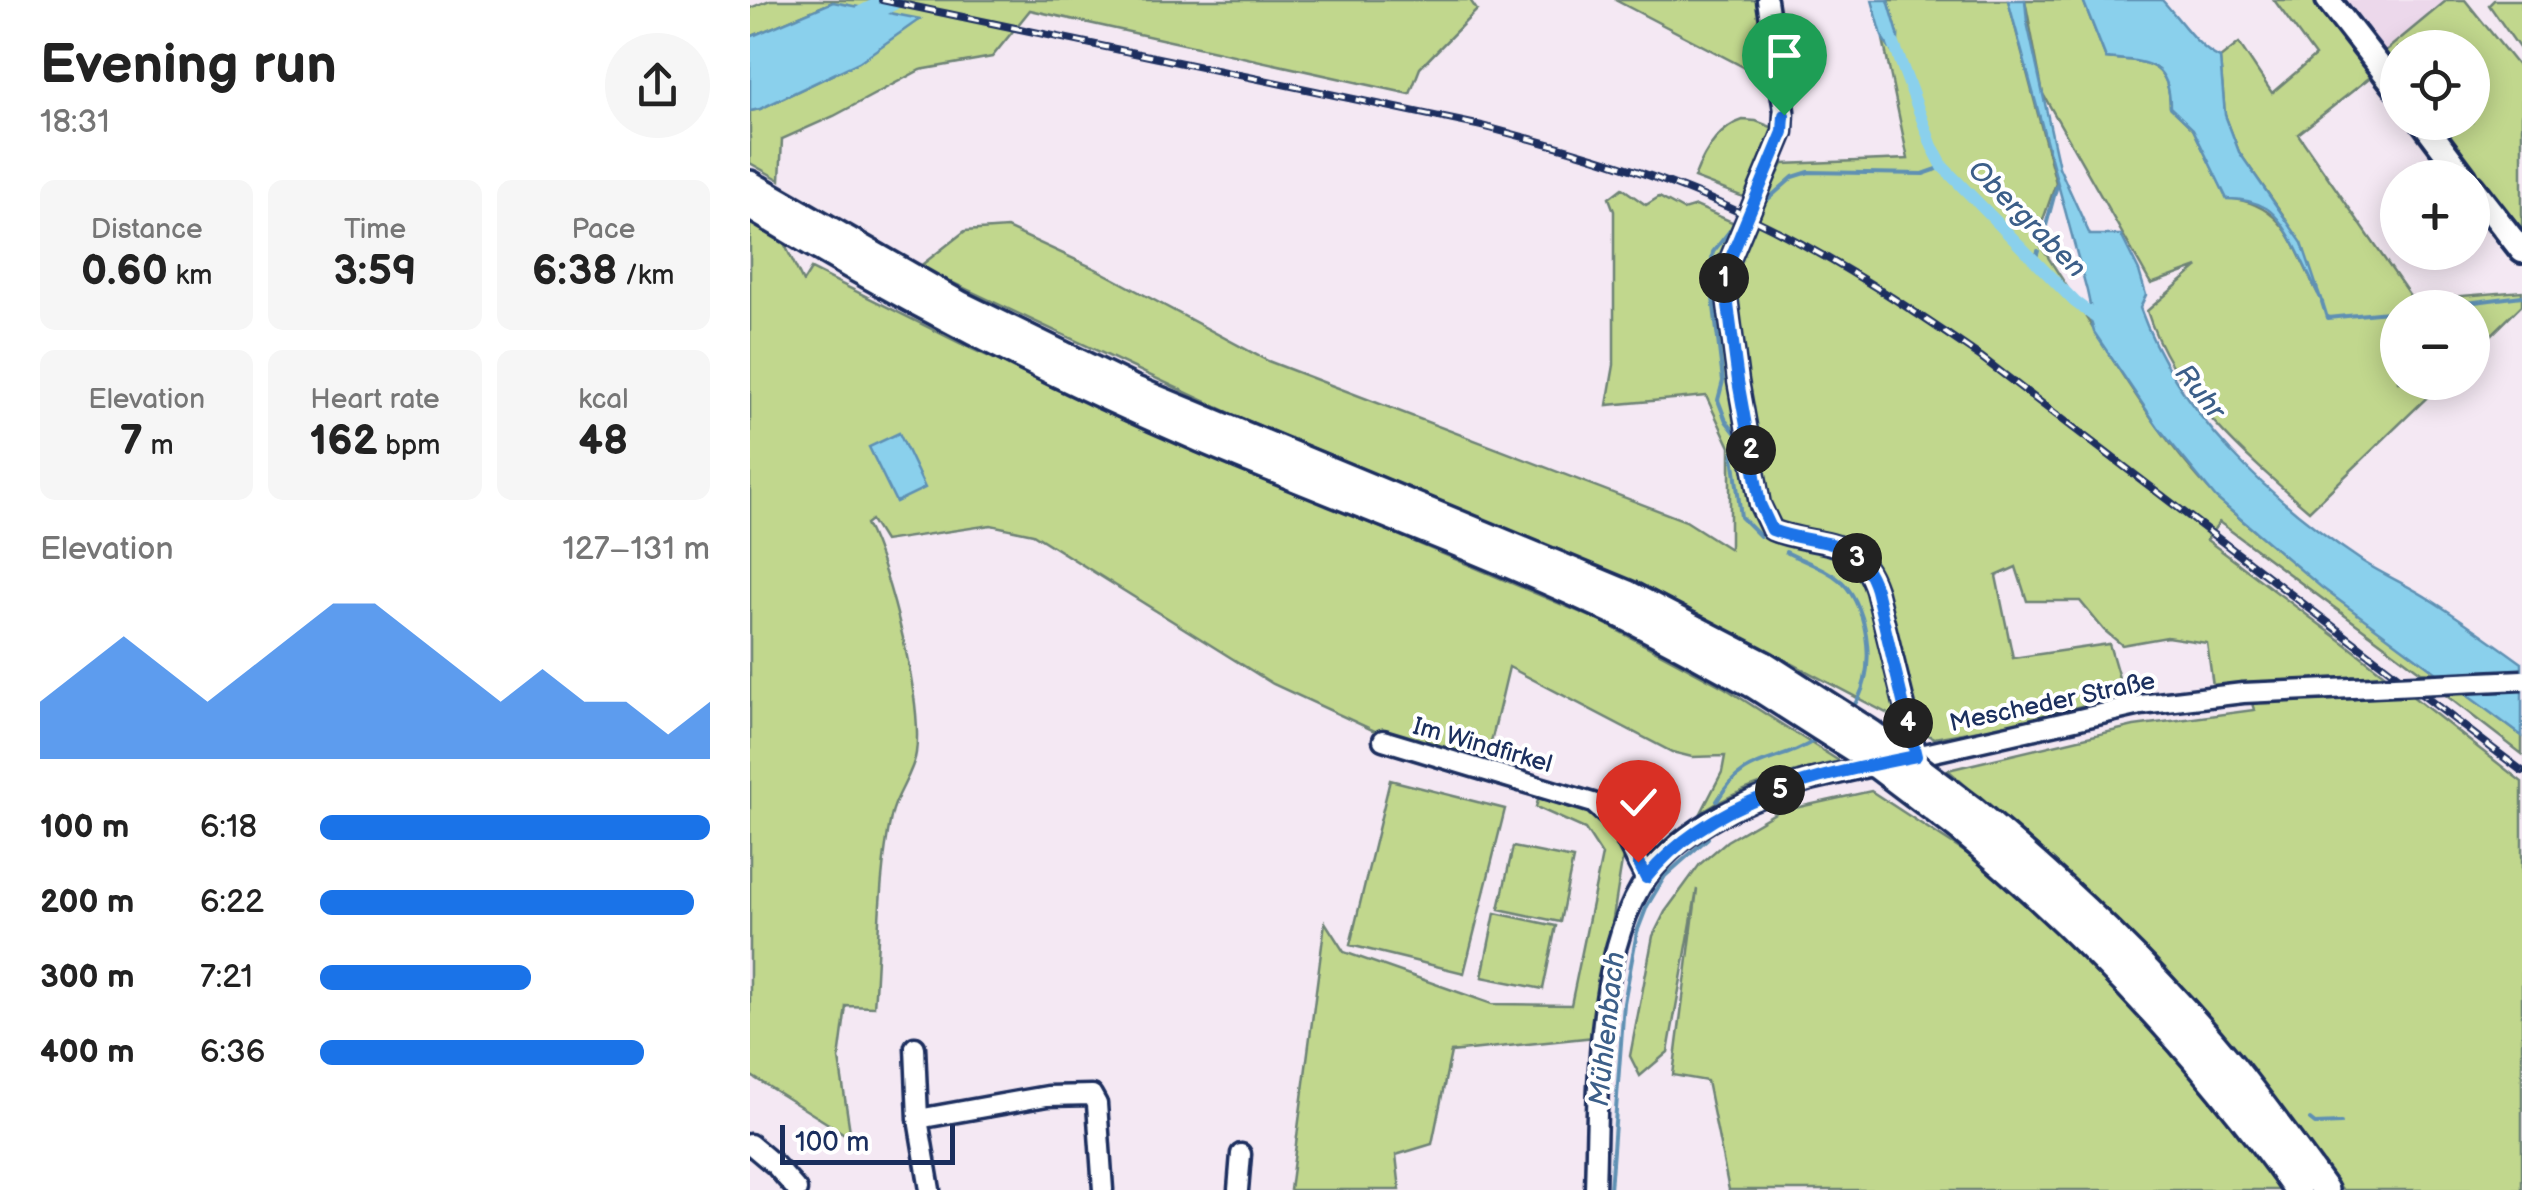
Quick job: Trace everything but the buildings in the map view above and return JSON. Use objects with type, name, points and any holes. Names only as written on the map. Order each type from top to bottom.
[{"type":"highway","points":[[750,184],[956,314]]},
{"type":"highway","points":[[750,206],[1154,418],[1473,550],[1759,675],[1858,752],[1965,818],[2071,895],[2157,980],[2232,1066],[2324,1190]]},
{"type":"highway","points":[[1965,818],[2140,996],[2214,1080],[2297,1190]]},
{"type":"main road","points":[[2328,0],[2380,67]]},
{"type":"main road","points":[[2490,210],[2522,251]]},
{"type":"street","points":[[1767,0],[1784,111],[1783,132],[1724,274],[1760,504],[1772,530],[1843,547],[1867,570],[1876,590],[1916,756]]},
{"type":"street","name":"Mescheder Straße","points":[[1596,1190],[1603,1038],[1613,963],[1624,922],[1646,878],[1687,838],[1745,803],[1810,780],[2166,701],[2522,680]]},
{"type":"street","name":"Im Windfirkel","points":[[1383,740],[1592,803],[1620,826],[1646,878]]},
{"type":"street","points":[[915,1047],[918,1119],[930,1190]]},
{"type":"street","points":[[918,1119],[1046,1096],[1092,1095],[1097,1104],[1104,1190]]},
{"type":"street","points":[[750,1144],[776,1165],[797,1190]]},
{"type":"street","points":[[1238,1190],[1241,1154]]},
{"type":"shaded area","points":[[2342,0],[2447,0],[2411,30],[2380,30],[2380,49]]},
{"type":"green space","points":[[770,0],[1470,0],[1477,10],[1420,68],[1410,94],[1030,10],[992,57],[920,70],[782,139],[780,180],[750,163],[750,111],[859,62],[833,2],[750,37],[750,8]]},
{"type":"green space","points":[[1615,0],[1756,0],[1770,71],[1761,76]]},
{"type":"green space","points":[[1888,0],[2008,0],[2056,183],[2038,234],[2028,227],[2163,434],[2222,503],[2438,673],[2421,672],[2219,522],[2207,540],[2522,782],[2522,1190],[2342,1190],[2194,999],[2118,921],[1948,770],[2134,726],[2254,710],[2246,682],[2213,686],[2207,643],[2167,637],[2122,645],[2080,601],[2027,601],[2016,567],[1996,576],[2013,658],[2109,644],[2124,695],[2008,725],[1934,738],[1642,585],[1232,414],[919,267],[965,231],[1007,228],[1096,269],[1268,361],[1686,521],[1730,549],[1730,447],[1706,396],[1607,405],[1614,365],[1614,211],[1609,198],[1622,188],[1646,205],[1659,197],[1683,210],[1696,206],[1739,225],[1729,277],[1783,164],[1908,159],[1883,39],[1897,59],[1898,34]],"holes":[[[1875,609],[1906,687],[1888,681]]]},
{"type":"green space","points":[[2025,0],[2083,0],[2106,58],[2143,63],[2160,71],[2169,91],[2170,107],[2193,129],[2227,198],[2247,202],[2275,218],[2294,245],[2318,294],[2284,216],[2239,152],[2225,115],[2220,58],[2239,43],[2272,93],[2315,56],[2274,0],[2316,0],[2373,75],[2298,134],[2380,252],[2380,270],[2392,270],[2406,290],[2380,290],[2380,400],[2424,400],[2309,511],[2213,421],[2174,369],[2159,341],[2147,311],[2198,267],[2151,284],[2043,94]]},
{"type":"green space","points":[[2447,0],[2465,0],[2489,30],[2411,30]]},
{"type":"green space","points":[[2494,0],[2522,0],[2522,52],[2489,5]]},
{"type":"green space","points":[[2490,31],[2522,71],[2522,233],[2490,192],[2490,160],[2465,160],[2449,140],[2490,140]]},
{"type":"green space","points":[[1743,120],[1779,130],[1751,200],[1694,178],[1712,143]]},
{"type":"green space","points":[[750,221],[783,241],[803,282],[811,269],[972,349],[1596,619],[1725,688],[1839,761],[1751,787],[1701,813],[1722,772],[1725,756],[1692,757],[1672,752],[1509,667],[1485,768],[1379,733],[1273,684],[1033,534],[991,525],[884,541],[871,520],[866,524],[885,572],[903,637],[917,730],[914,761],[893,809],[887,840],[874,1007],[846,1006],[839,1059],[851,1138],[750,1075]]},
{"type":"green space","points":[[2522,291],[2522,305],[2490,336],[2490,294]]},
{"type":"green space","points":[[2464,692],[2522,736],[2522,754],[2443,693]]},
{"type":"green space","points":[[1390,780],[1505,809],[1464,973],[1350,945]]},
{"type":"green space","points":[[1871,791],[1989,868],[2087,958],[2182,1064],[2282,1190],[1729,1190],[1707,1081],[1673,1075],[1697,889],[1668,1052],[1640,1076],[1630,1056],[1653,936],[1665,912],[1700,864],[1727,841],[1777,812]]},
{"type":"green space","points":[[1540,793],[1589,812],[1624,849],[1594,1037],[1451,1052],[1432,1144],[1396,1155],[1400,1190],[1290,1190],[1325,922],[1344,952],[1492,1004],[1571,1005],[1602,855],[1585,829],[1536,807]]},
{"type":"green space","points":[[1513,847],[1573,859],[1560,922],[1499,909]]},
{"type":"green space","points":[[1495,913],[1556,926],[1543,989],[1482,977]]},
{"type":"water","points":[[1872,0],[1888,0],[1898,34],[1898,61],[1883,39]]},
{"type":"water","points":[[2008,0],[2025,0],[2059,167],[2090,235],[2121,235],[2146,295],[2140,308],[2178,384],[2230,451],[2293,510],[2362,561],[2425,596],[2522,663],[2522,736],[2321,587],[2216,498],[2158,427],[2094,332],[2087,291]]},
{"type":"water","points":[[2083,0],[2162,0],[2196,40],[2220,58],[2225,115],[2239,152],[2302,243],[2322,302],[2283,225],[2274,215],[2257,204],[2227,199],[2193,129],[2170,107],[2169,91],[2160,71],[2143,63],[2106,58]]},
{"type":"water","points":[[833,2],[920,19],[859,62],[750,111],[750,37]]},
{"type":"water","points":[[899,433],[925,488],[896,502],[869,447]]},
{"type":"waterway","name":"Ruhr","points":[[850,22],[893,0]]},
{"type":"waterway","name":"Obergraben","points":[[1894,44],[1943,167],[2075,302],[2102,322]]},
{"type":"waterway","name":"Mühlenbach","points":[[1767,200],[1793,177],[1809,172],[1923,174],[1943,167]]},
{"type":"waterway","points":[[2044,233],[2057,185]]},
{"type":"waterway","name":"Mühlenbach","points":[[1736,223],[1713,252],[1710,273],[1723,381],[1718,400],[1737,435],[1733,455],[1741,517],[1760,536]]},
{"type":"waterway","points":[[2035,261],[2038,251]]},
{"type":"waterway","points":[[2490,300],[2522,296]]},
{"type":"waterway","points":[[2322,302],[2327,318],[2380,313]]},
{"type":"waterway","name":"Mühlenbach","points":[[1786,552],[1836,577],[1852,594],[1859,609],[1867,663],[1860,696],[1851,709]]},
{"type":"waterway","name":"Mühlenbach","points":[[1717,801],[1739,774],[1818,738]]},
{"type":"waterway","name":"Mühlenbach","points":[[1610,1190],[1624,1003],[1637,932],[1665,876],[1708,838]]},
{"type":"waterway","points":[[2310,1120],[2315,1124],[2341,1123]]},
{"type":"railway","points":[[882,0],[1482,126],[1653,177],[1751,218],[1869,283],[1981,357],[2522,771]]},
{"type":"route","points":[[1638,862],[1646,878],[1687,838],[1745,803],[1810,780],[1916,756],[1874,582],[1867,570],[1843,547],[1772,530],[1760,504],[1724,274],[1783,132],[1784,115]]}]
